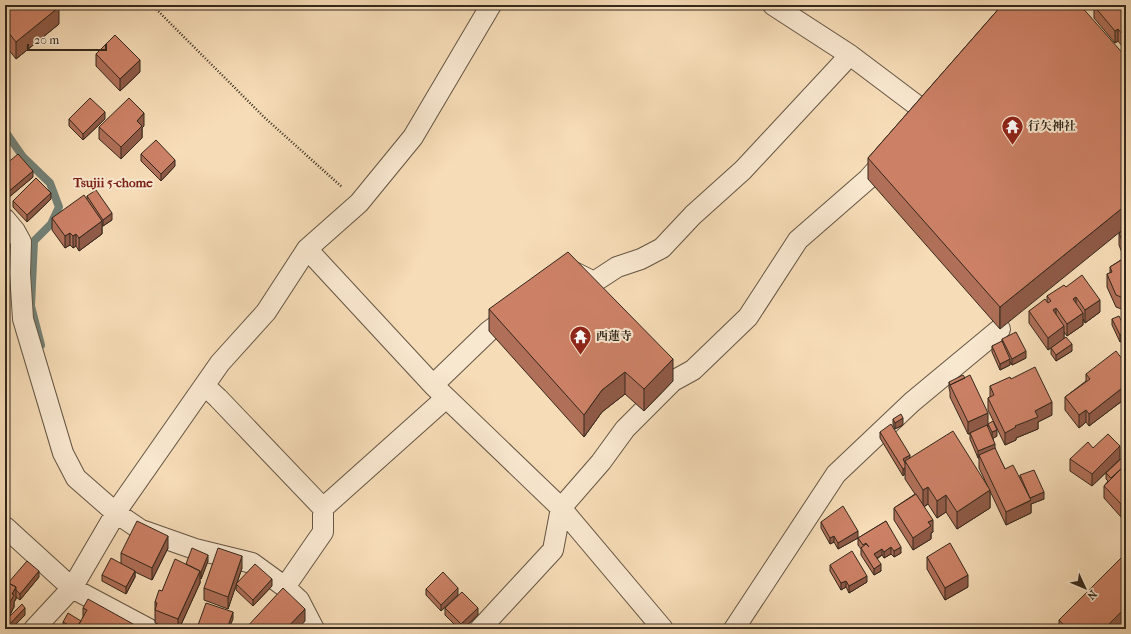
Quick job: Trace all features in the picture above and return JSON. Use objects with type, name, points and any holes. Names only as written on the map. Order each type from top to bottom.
[{"type":"street","points":[[34,629],[72,588],[116,513],[220,363],[266,312],[307,249],[359,202],[413,137],[491,5]]},
{"type":"street","points":[[773,5],[850,56],[933,107],[913,130]]},
{"type":"street","points":[[557,281],[571,271],[594,282],[617,267],[640,259],[662,248],[693,215],[743,170],[850,56]]},
{"type":"street","points":[[480,629],[553,550],[561,508],[601,462],[625,429],[673,381],[693,370],[748,317],[798,240],[873,185],[898,146]]},
{"type":"street","points":[[5,219],[15,231],[21,242],[20,273],[23,319],[63,453],[76,478],[116,513],[141,530],[195,549],[252,563],[285,587],[298,600],[314,629]]},
{"type":"street","points":[[307,249],[439,391],[561,508],[663,629]]},
{"type":"street","points":[[323,508],[439,391],[489,331],[527,303]]},
{"type":"street","points":[[734,629],[836,474],[1000,322]]},
{"type":"street","points":[[205,386],[323,508],[323,532],[285,587]]},
{"type":"street","points":[[5,527],[72,588],[149,629]]},
{"type":"path","points":[[152,5],[266,118],[359,202]]},
{"type":"building","points":[[5,5],[58,5],[59,7],[16,42],[5,28]]},
{"type":"building","name":"行矢神社","points":[[1002,5],[1080,5],[1126,57],[1126,205],[1000,307],[868,158]]},
{"type":"building","points":[[1126,5],[1126,39],[1118,29],[1115,31],[1094,6]]},
{"type":"building","points":[[115,35],[140,60],[120,79],[96,54]]},
{"type":"building","points":[[90,98],[105,112],[83,134],[69,119]]},
{"type":"building","points":[[129,98],[144,113],[137,121],[142,126],[121,147],[99,127]]},
{"type":"building","points":[[156,140],[175,160],[161,174],[141,154]]},
{"type":"building","points":[[18,154],[33,171],[8,192],[5,188],[5,165]]},
{"type":"building","points":[[36,178],[51,193],[27,215],[13,201]]},
{"type":"building","points":[[96,190],[112,213],[103,220],[87,196]]},
{"type":"building","points":[[84,195],[102,221],[79,238],[76,234],[73,236],[70,233],[65,236],[52,218]]},
{"type":"building","points":[[1126,229],[1126,250],[1119,233]]},
{"type":"building","name":"西蓮寺","points":[[568,252],[673,359],[644,389],[625,372],[602,390],[584,415],[489,309]]},
{"type":"building","points":[[1126,257],[1126,299],[1116,295],[1107,274],[1112,272],[1110,267]]},
{"type":"building","points":[[1082,275],[1100,300],[1085,310],[1076,297],[1073,299],[1083,313],[1067,324],[1056,308],[1053,310],[1064,326],[1048,338],[1029,311],[1045,299],[1048,303],[1051,301],[1047,296],[1064,285],[1066,287]]},
{"type":"building","points":[[1119,316],[1126,330],[1126,332],[1120,335],[1112,319]]},
{"type":"building","points":[[1016,332],[1026,351],[1012,359],[1002,339]]},
{"type":"building","points":[[1066,337],[1072,344],[1056,355],[1051,348]]},
{"type":"building","points":[[1002,341],[1010,359],[1000,364],[992,346]]},
{"type":"building","points":[[1116,351],[1126,364],[1126,385],[1089,414],[1086,410],[1079,415],[1065,397],[1090,379],[1086,374]]},
{"type":"building","points":[[1035,367],[1052,402],[1035,411],[1038,417],[1015,426],[1016,427],[1005,433],[988,398],[994,395],[990,386],[1010,377],[1011,379]]},
{"type":"building","points":[[963,375],[965,378],[950,385],[949,382]]},
{"type":"building","points":[[970,375],[988,413],[968,422],[950,385]]},
{"type":"building","points":[[901,414],[903,418],[895,423],[893,419]]},
{"type":"building","points":[[993,421],[997,430],[992,432],[988,424]]},
{"type":"building","points":[[891,424],[910,455],[903,459],[905,468],[903,469],[880,432]]},
{"type":"building","points":[[987,425],[995,444],[978,451],[970,433]]},
{"type":"building","points":[[953,431],[990,490],[957,512],[946,495],[937,501],[928,487],[923,490],[905,461]]},
{"type":"building","points":[[1108,434],[1120,446],[1092,474],[1070,459],[1088,442],[1093,448]]},
{"type":"building","points":[[995,448],[1005,469],[1013,465],[1031,500],[1006,512],[979,455]]},
{"type":"building","points":[[1125,455],[1126,467],[1125,465],[1111,478],[1106,473]]},
{"type":"building","points":[[1125,465],[1126,500],[1121,504],[1104,486]]},
{"type":"building","points":[[1034,470],[1044,492],[1030,498],[1020,475]]},
{"type":"building","points":[[916,494],[933,520],[928,522],[931,526],[913,538],[894,508]]},
{"type":"building","points":[[843,506],[858,531],[838,543],[834,536],[830,538],[821,522]]},
{"type":"building","points":[[137,521],[168,536],[152,568],[121,553]]},
{"type":"building","points":[[886,521],[901,547],[894,551],[891,547],[884,552],[882,549],[874,554],[881,564],[874,569],[861,548],[866,544],[869,547],[866,543],[863,545],[858,538]]},
{"type":"building","points":[[950,543],[968,575],[945,588],[927,557]]},
{"type":"building","points":[[192,548],[208,555],[201,572],[186,564]]},
{"type":"building","points":[[218,548],[242,556],[228,597],[204,588]]},
{"type":"building","points":[[852,551],[867,576],[849,586],[846,581],[841,583],[830,565]]},
{"type":"building","points":[[1126,553],[1126,607],[1104,629],[1068,629],[1059,620]]},
{"type":"building","points":[[111,558],[135,571],[126,587],[102,575]]},
{"type":"building","points":[[175,559],[200,571],[178,619],[155,610],[157,603],[155,602],[159,590],[162,591]]},
{"type":"building","points":[[27,561],[39,571],[20,594],[16,590],[16,587],[8,583]]},
{"type":"building","points":[[255,564],[272,579],[253,600],[236,584]]},
{"type":"building","points":[[443,572],[458,588],[441,605],[426,589]]},
{"type":"building","points":[[5,581],[16,587],[12,594],[14,595],[5,611]]},
{"type":"building","points":[[283,588],[305,609],[286,629],[245,629]]},
{"type":"building","points":[[462,592],[478,608],[461,624],[445,608]]},
{"type":"building","points":[[88,599],[142,629],[89,629],[79,624],[87,610],[83,608]]},
{"type":"building","points":[[206,603],[233,612],[227,629],[197,628]]},
{"type":"building","points":[[22,604],[25,608],[5,629],[5,621]]},
{"type":"building","points":[[68,613],[81,621],[79,624],[79,629],[63,622]]},
{"type":"building","points":[[303,625],[308,629],[299,629]]},
{"type":"waterway","points":[[5,131],[23,157],[50,183],[59,207],[51,224],[34,241],[31,306],[41,345]]},
{"type":"place","name":"行矢神社","points":[[1012,146]]},
{"type":"place","name":"西蓮寺","points":[[580,356]]},
{"type":"district","name":"Tsujii 5-chome","points":[[113,182]]}]
